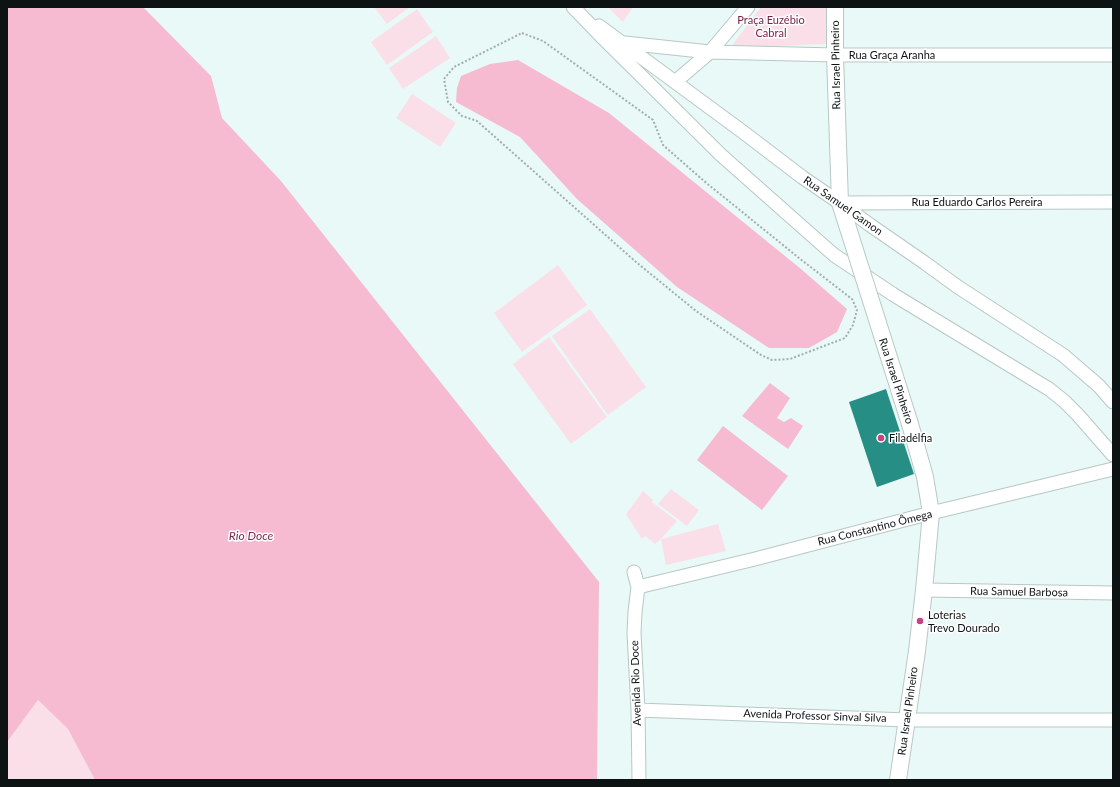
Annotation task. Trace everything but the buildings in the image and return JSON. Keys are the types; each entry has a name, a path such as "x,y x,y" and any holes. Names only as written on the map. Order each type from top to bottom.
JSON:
{"main road":[{"name":"Rua Israel Pinheiro","path":"835,7 840,203 910,424 925,477 931,513 917,651 898,780"}],"street":[{"name":"Rua Samuel Gamon","path":"574,7 802,177 958,287 1062,355 1099,386 1113,402"},
{"path":"574,7 602,37 721,155 834,255 894,295 1049,389 1078,415 1113,455"},
{"path":"675,82 710,52 748,7"},
{"name":"Rua Graça Aranha","path":"624,43 710,52 1113,55"},
{"name":"Rua Eduardo Carlos Pereira","path":"840,203 1113,202"},
{"name":"Rua Constantino Ômega","path":"638,587 1113,469"},
{"path":"634,572 638,587"},
{"name":"Avenida Rio Doce","path":"638,587 634,633 638,710 639,780"},
{"name":"Rua Samuel Barbosa","path":"924,590 1113,593"},
{"name":"Avenida Professor Sinval Silva","path":"638,710 907,720 1113,720"}],"path":[{"path":"522,33 543,41 653,120 663,145 704,181 852,299 857,310 854,324 845,338 790,359 772,360 761,355 696,311 636,262 478,121 462,116 448,102 444,79 454,67 522,33"}],"green space":[{"path":"374,7 410,7 387,24"},
{"path":"608,7 633,7 623,22"},
{"name":"Praça Euzébio Cabral","path":"761,7 826,7 826,44 730,48"},
{"path":"417,9 433,32 387,65 371,42"},
{"path":"436,36 450,58 403,89 389,68"},
{"path":"412,94 456,123 440,147 396,118"},
{"path":"558,265 587,305 522,352 494,313"},
{"path":"590,309 646,387 608,415 552,336"},
{"path":"549,337 607,417 571,444 513,364"},
{"path":"671,489 699,510 687,526 658,504"},
{"path":"643,491 653,500 652,502 677,521 655,544 645,536 642,539 626,514"},
{"path":"718,524 726,551 666,565 661,539"},
{"path":"38,700 68,729 95,780 7,780 7,742"}],"water":[{"name":"Rio Doce","path":"7,7 143,7 211,76 222,118 281,181 599,582 597,780 95,780 68,729 38,700 7,742"},
{"path":"518,60 609,113 801,269 847,309 837,332 809,348 769,348 677,287 577,199 520,137 456,102 457,88 461,76 490,64"},
{"path":"770,383 790,398 777,418 784,422 791,418 803,426 788,449 742,416"},
{"path":"723,426 788,476 762,510 697,460"}],"place":[{"name":"Filadélfia","path":"881,438"},
{"name":"Loterias Trevo Dourado","path":"920,621"}]}
